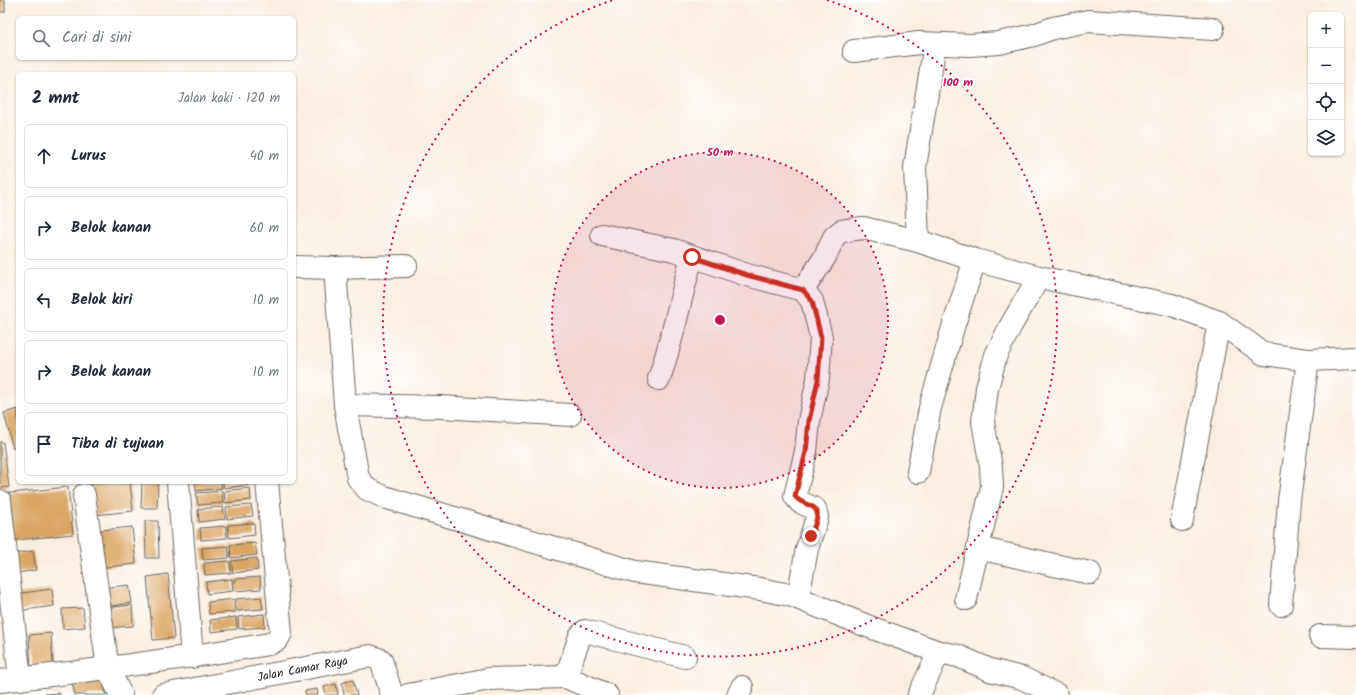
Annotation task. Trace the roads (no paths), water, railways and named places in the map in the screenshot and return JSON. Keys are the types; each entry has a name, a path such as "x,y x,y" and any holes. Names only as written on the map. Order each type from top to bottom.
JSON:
{"street":[{"path":"854,51 919,43 970,45 999,43 1034,35 1053,28 1088,21 1213,29"},
{"path":"918,241 916,168 935,44"},
{"path":"803,290 824,257 834,237 841,232 863,228 918,241 975,260 1039,277 1172,305 1219,322 1264,354 1308,360 1356,358"},
{"path":"602,235 674,250 747,275 803,290 812,301 821,337 818,380 809,421 806,452 795,496 800,502 815,508 818,515 807,549 798,597"},
{"path":"659,379 673,336 683,288 692,257"},
{"path":"918,472 930,408 954,324 975,260"},
{"path":"296,266 335,268 406,266"},
{"path":"335,268 345,405 358,478 367,489 378,494 635,572 760,589 798,597 867,626 939,652 958,656 990,670 1022,678 1057,695"},
{"path":"966,599 992,487 991,467 983,422 987,388 996,355 1010,327 1039,277"},
{"path":"1182,520 1219,322"},
{"path":"1281,604 1289,501 1308,360"},
{"path":"345,405 441,407 570,414"},
{"path":"178,484 192,657"},
{"path":"0,501 10,680 108,669 192,657 269,644 277,640 281,633 267,484"},
{"path":"84,495 108,669 121,695"},
{"path":"978,548 1090,572"},
{"path":"566,677 575,649 585,630 685,657"},
{"path":"1320,636 1356,637"},
{"path":"919,695 939,652"},
{"name":"Jalan Camar Raya","path":"163,695 370,656 382,660 392,695"},
{"path":"408,695 489,679 566,677 607,695"}]}
